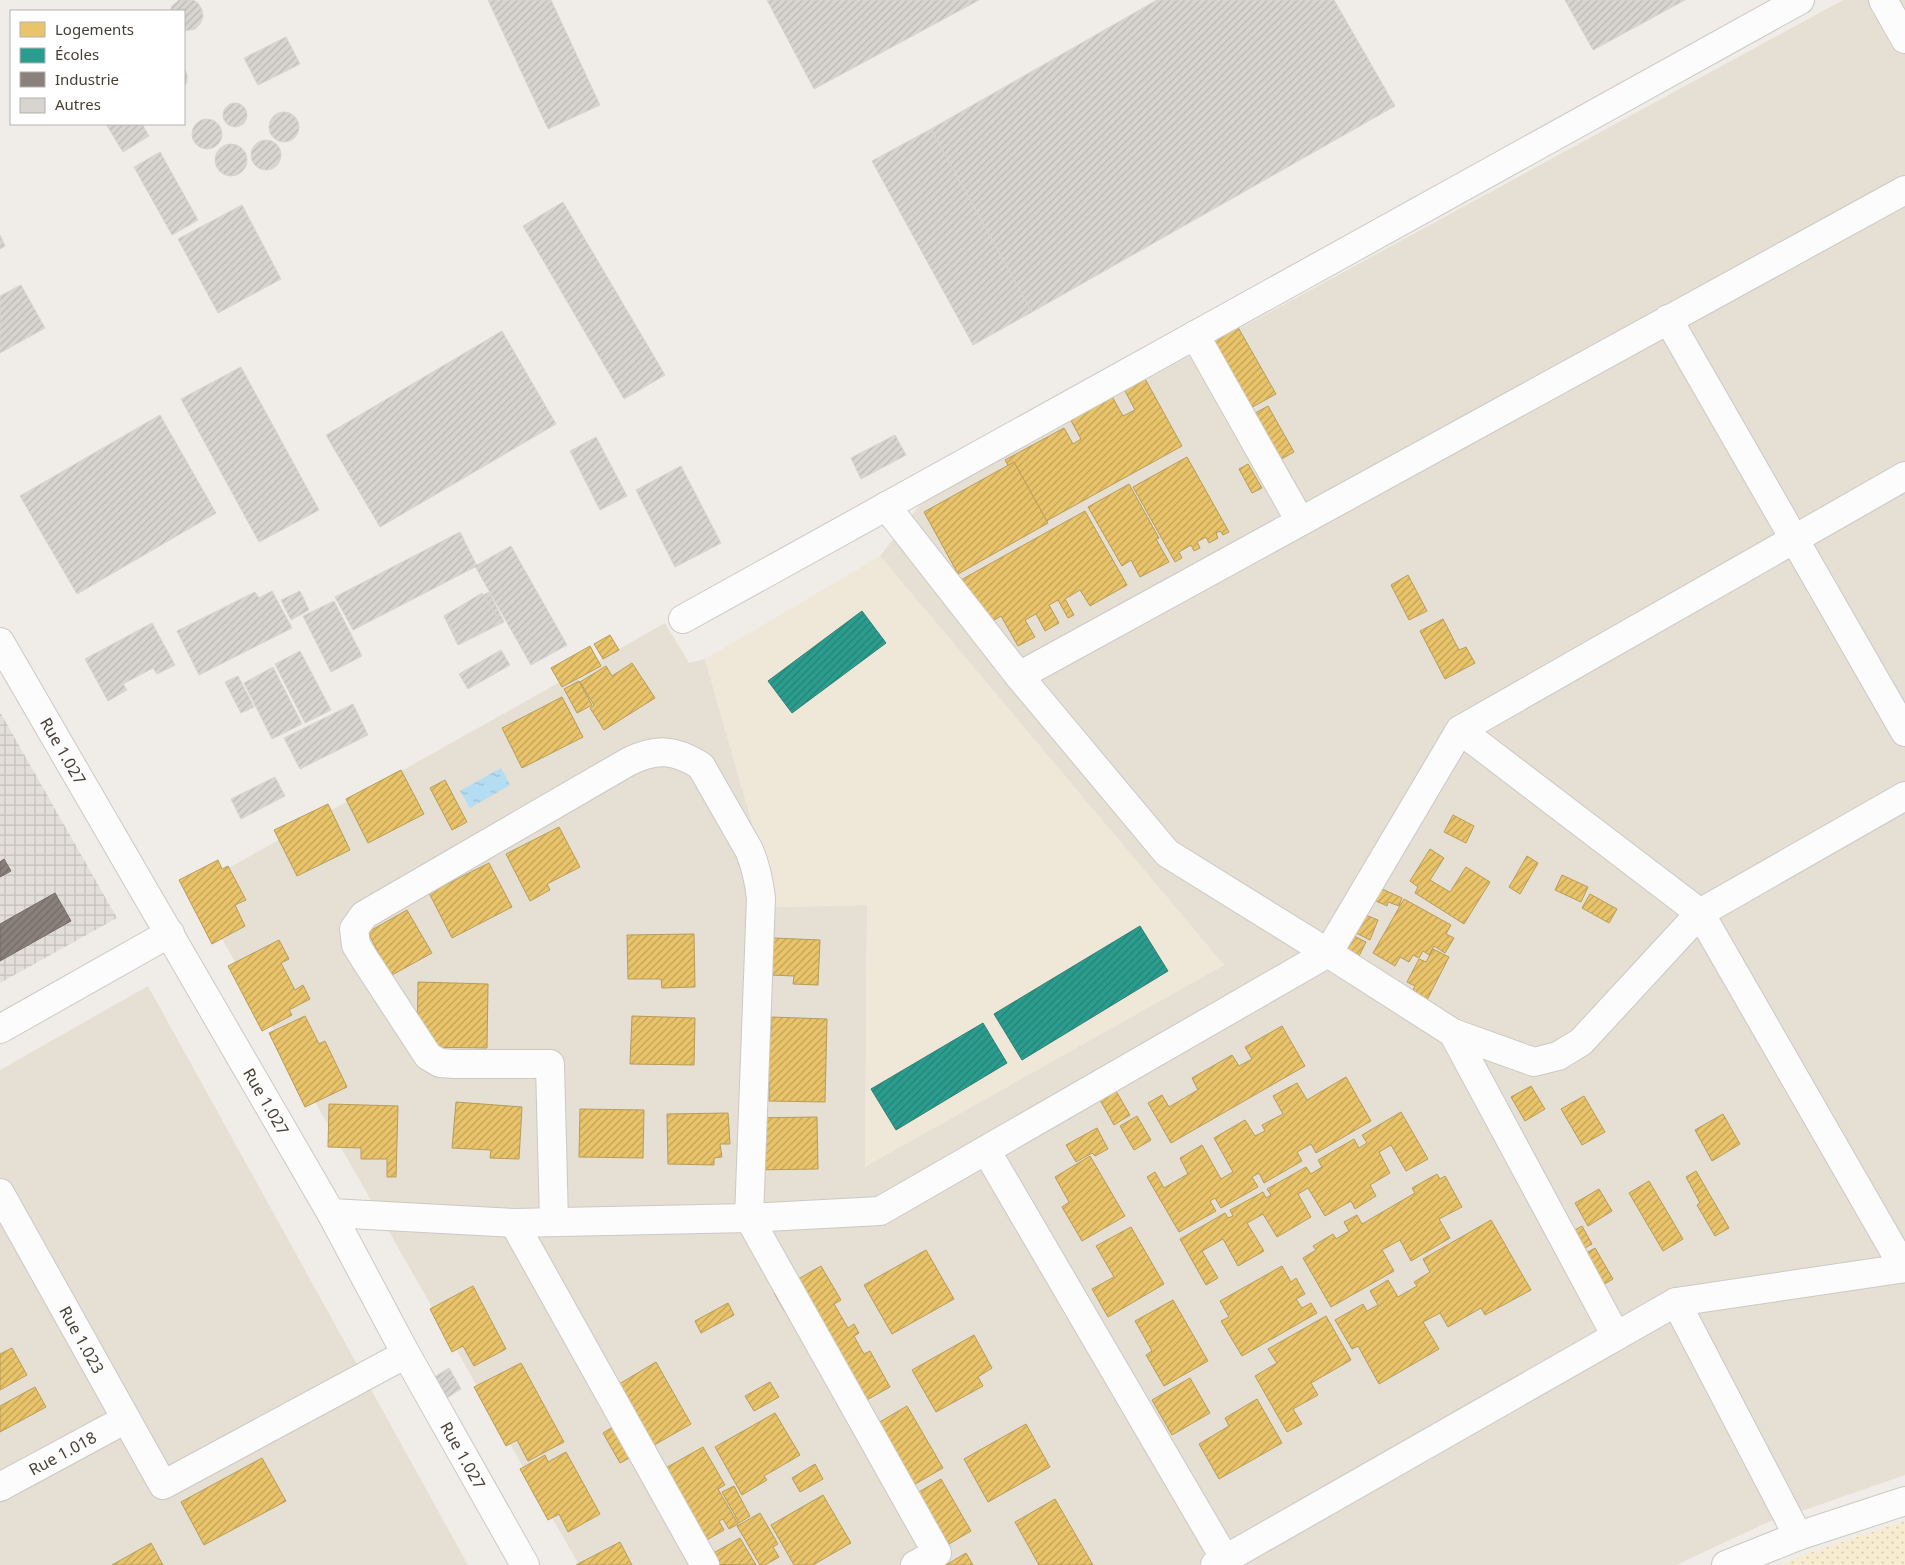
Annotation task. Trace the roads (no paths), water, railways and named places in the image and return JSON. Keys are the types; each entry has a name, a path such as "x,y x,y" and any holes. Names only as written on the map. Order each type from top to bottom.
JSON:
{"street":[{"path":"683,618 1800,0"},
{"path":"1883,0 1905,39"},
{"path":"1018,676 1905,190"},
{"path":"1668,319 1905,732"},
{"path":"1195,335 1300,521"},
{"path":"331,1213 514,1223 749,1218 880,1211 1328,953 1460,730 1905,476"},
{"path":"886,506 1018,676 1167,853 1453,1033 1534,1062 1558,1056 1581,1042 1700,913 1905,796"},
{"name":"Rue 1.027","path":"0,642 331,1213 406,1354 525,1565"},
{"path":"986,1150 1220,1562 1676,1302 1905,1268 1700,913 1460,730"},
{"path":"554,1222 550,1064 455,1064 440,1062 428,1056 356,945 354,929 364,915 628,762 642,755 657,752 688,757 701,766 749,850 756,865 760,882 762,898 749,1218 936,1553 916,1565"},
{"path":"0,1029 170,933"},
{"path":"1453,1033 1616,1336"},
{"name":"Rue 1.023","path":"0,1193 163,1485 406,1354"},
{"path":"514,1223 705,1565"},
{"path":"1676,1302 1798,1536"},
{"name":"Rue 1.018","path":"0,1487 126,1419"},
{"path":"1726,1565 1798,1536 1905,1501"}],"water":[{"path":"501,768 510,785 470,808 460,791"}]}
